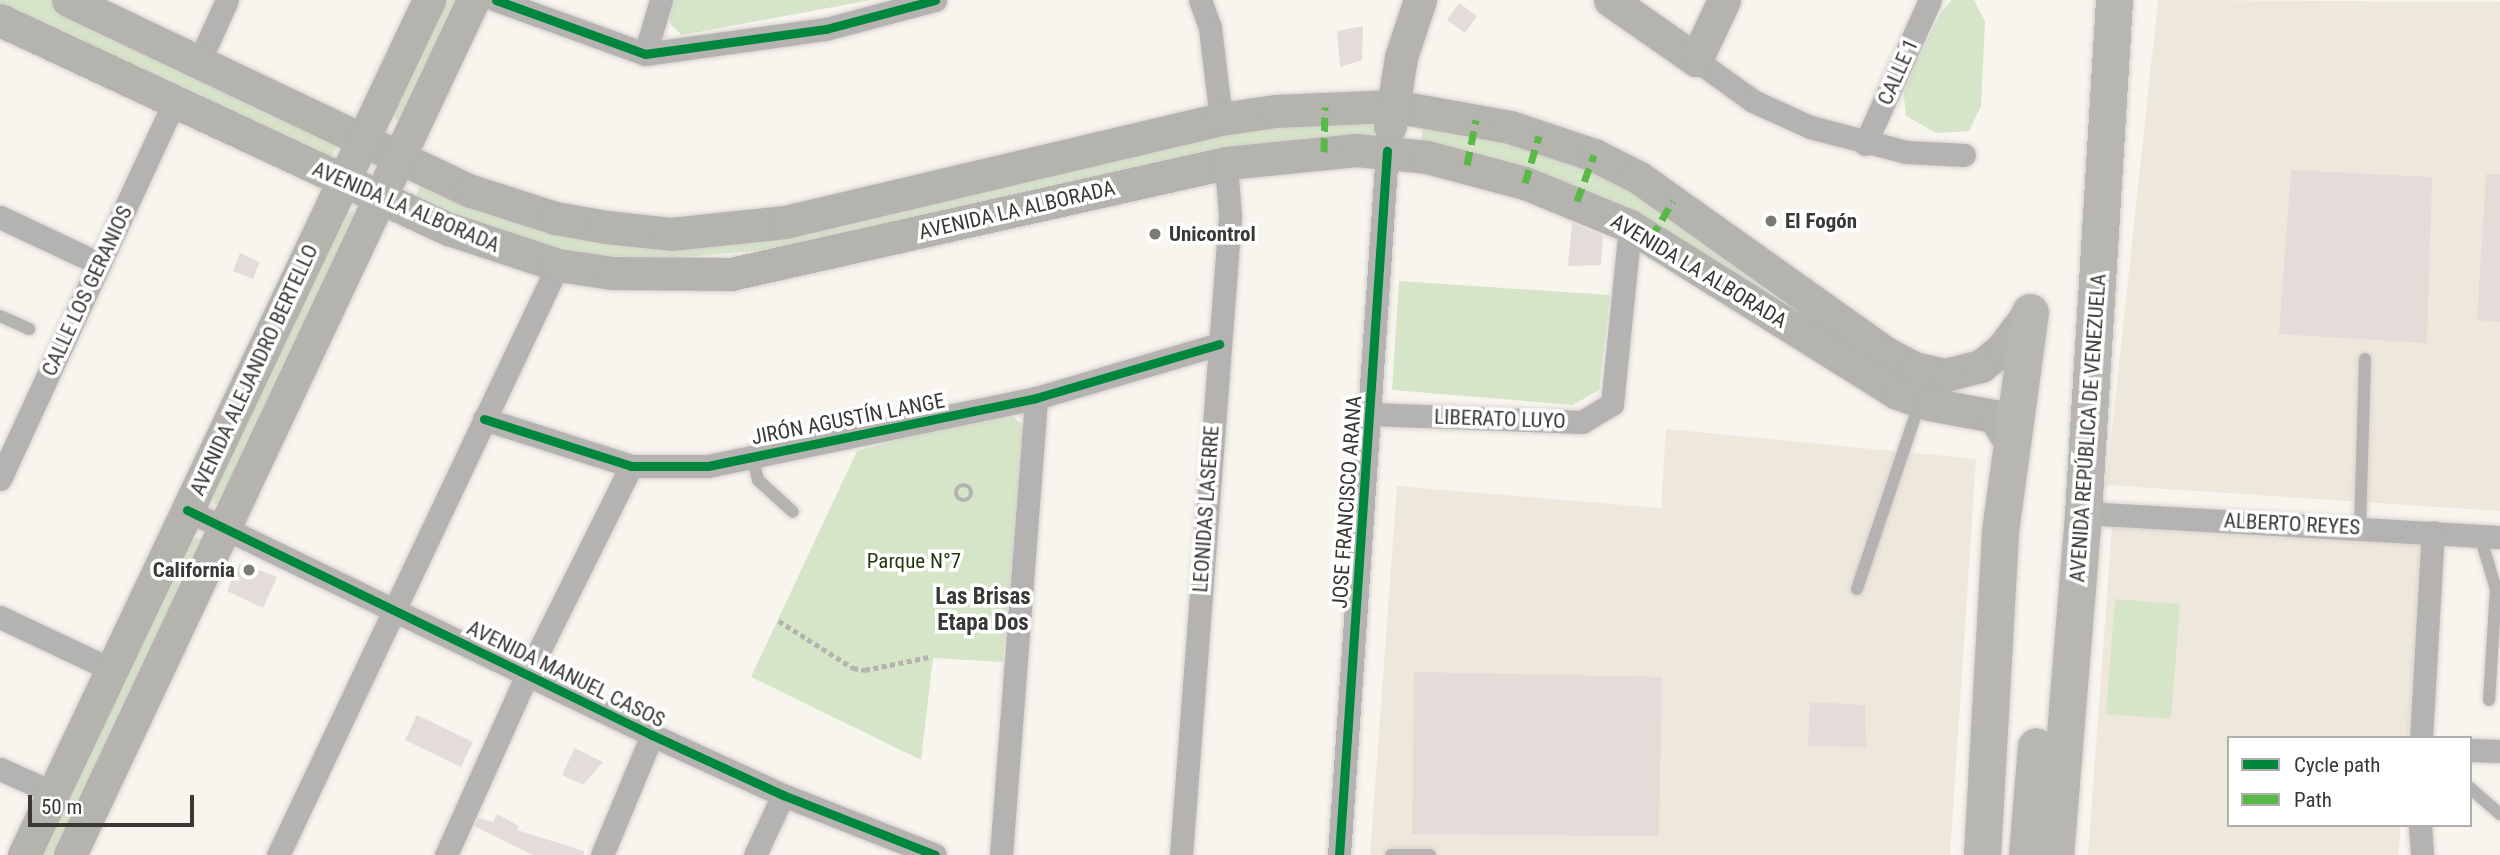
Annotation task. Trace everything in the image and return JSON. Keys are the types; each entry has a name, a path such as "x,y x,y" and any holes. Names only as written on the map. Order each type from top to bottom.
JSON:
{"main road":[{"name":"AVENIDA LA ALBORADA","path":"68,0 401,158 524,209 606,227 671,234 785,222 1221,120 1300,109 1393,106 1510,127 1594,155 1638,177 1884,352 1914,368 1952,374 1981,366 2001,350 2030,312"},
{"name":"AVENIDA ALEJANDRO BERTELLO","path":"24,855 429,0"},
{"name":"AVENIDA ALEJANDRO BERTELLO","path":"70,855 401,158 473,0"},
{"name":"JOSE FRANCISCO ARANA","path":"1387,151 1401,57 1420,0"},
{"path":"1610,0 1696,60 1724,0"},
{"name":"AVENIDA REPÚBLICA DE VENEZUELA","path":"2029,838 2051,738 2083,513 2114,0"},
{"name":"AVENIDA LA ALBORADA","path":"0,20 449,229 558,265 627,274 731,274 1226,163 1324,152 1387,151 1467,165 1525,183 1630,226 1880,383 1921,402 1990,414 2002,424 2010,442"},
{"path":"1982,855 2010,442 2030,312"},
{"path":"1991,695 2017,738 2051,738"},
{"name":"AVENIDA REPÚBLICA DE VENEZUELA","path":"2051,738 2055,855"},
{"path":"1984,818 1990,808 2009,801 2019,804 2029,838"}],"street":[{"path":"199,62 228,0"},
{"path":"496,0 645,54 826,29 935,0"},
{"path":"645,54 661,0"},
{"path":"1200,0 1210,28 1221,120"},
{"name":"CALLE 1","path":"1865,144 1930,0"},
{"path":"1696,60 1753,101 1865,144 1907,152 1964,155"},
{"name":"CALLE LOS GERANIOS","path":"0,479 174,102"},
{"name":"JOSE FRANCISCO ARANA","path":"1339,855 1387,151"},
{"name":"LEONIDAS LASERRE","path":"1181,855 1230,217 1226,163"},
{"path":"0,217 100,264"},
{"name":"LIBERATO LUYO","path":"1371,414 1582,422 1612,404 1630,226"},
{"path":"278,855 391,608 558,265"},
{"name":"JIRÓN AGUSTÍN LANGE","path":"484,419 631,466 708,466 1036,398 1219,344"},
{"path":"1001,855 1036,398"},
{"path":"446,855 527,675 631,466"},
{"name":"AVENIDA MANUEL CASOS","path":"187,510 782,795 935,855"},
{"name":"ALBERTO REYES","path":"2083,513 2490,536"},
{"path":"2421,736 2433,532"},
{"path":"0,617 112,670"},
{"path":"602,855 652,735"},
{"path":"2472,750 2500,751"},
{"path":"0,769 54,793"},
{"path":"755,855 782,795"},
{"path":"2420,827 2423,855"}],"lane":[{"path":"0,316 29,329"},
{"path":"2360,528 2365,359"},
{"path":"1857,589 1921,402"},
{"path":"752,457 758,480 793,512"},
{"path":"2489,700 2496,589 2490,536"},
{"path":"2472,790 2500,814"},
{"path":"1391,855 1430,855"}],"path":[{"path":"779,621 853,668 865,670 929,657"}],"shaded area":[{"path":"2158,0 2500,2 2500,511 2106,485"},
{"path":"1666,429 1976,459 1950,855 1370,855 1397,486 1661,508"},
{"path":"2112,527 2423,544 2408,736 2227,736 2227,827 2401,827 2398,855 2088,855"}],"green space":[{"path":"0,0 52,0 341,135 330,161 0,6"},
{"path":"438,0 462,0 407,125 386,114"},
{"path":"672,0 871,0 682,35 671,25 668,12"},
{"path":"1952,0 1974,0 1985,21 1981,106 1969,131 1936,133 1906,116 1903,87 1942,11"},
{"path":"1377,121 1371,153 819,245 619,263 465,225 416,198 420,185 649,244 1209,132"},
{"path":"1423,126 1507,138 1639,189 1860,349 1421,142"},
{"path":"353,211 361,216 223,507 214,503 212,491 340,216"},
{"path":"1399,281 1610,295 1599,390 1573,405 1392,390"},
{"name":"Parque N°7","path":"1004,411 1024,425 1003,662 933,658 921,760 751,677 857,451"},
{"path":"197,538 208,541 64,855 33,855 187,540"},
{"path":"2115,599 2180,604 2171,719 2106,714"}],"building":[{"path":"1459,3 1477,16 1465,33 1447,20"},
{"path":"1363,26 1362,60 1340,67 1337,31"},
{"path":"2291,170 2432,177 2427,343 2279,334"},
{"path":"2486,174 2500,174 2500,322 2477,320"},
{"path":"1572,223 1603,236 1601,265 1568,266"},
{"path":"240,253 260,262 253,279 233,271"},
{"path":"240,563 277,577 263,608 227,591"},
{"path":"1414,672 1662,677 1659,836 1412,834"},
{"path":"1810,702 1865,705 1866,747 1808,746"},
{"path":"417,715 473,742 461,767 405,740"},
{"path":"575,748 603,762 583,785 562,775"},
{"path":"497,814 519,826 517,830 584,851 584,855 533,855 474,826 478,818 493,822"}],"marked path":[{"path":"1324,152 1325,107"},
{"path":"1467,165 1476,120"},
{"path":"1525,183 1539,136"},
{"path":"1577,201 1594,155"},
{"path":"1651,238 1673,201"}],"cycle path":[{"path":"496,0 645,54 826,29 935,0"},
{"path":"1339,855 1387,151"},
{"path":"484,419 631,466 708,466 1036,398 1219,344"},
{"path":"187,510 652,735 783,795 935,855"}],"place":[{"name":"El Fogón","path":"1771,221"},
{"name":"Unicontrol","path":"1155,234"},
{"name":"California","path":"249,570"}],"district":[{"name":"Las Brisas Etapa Dos","path":"983,610"}]}
